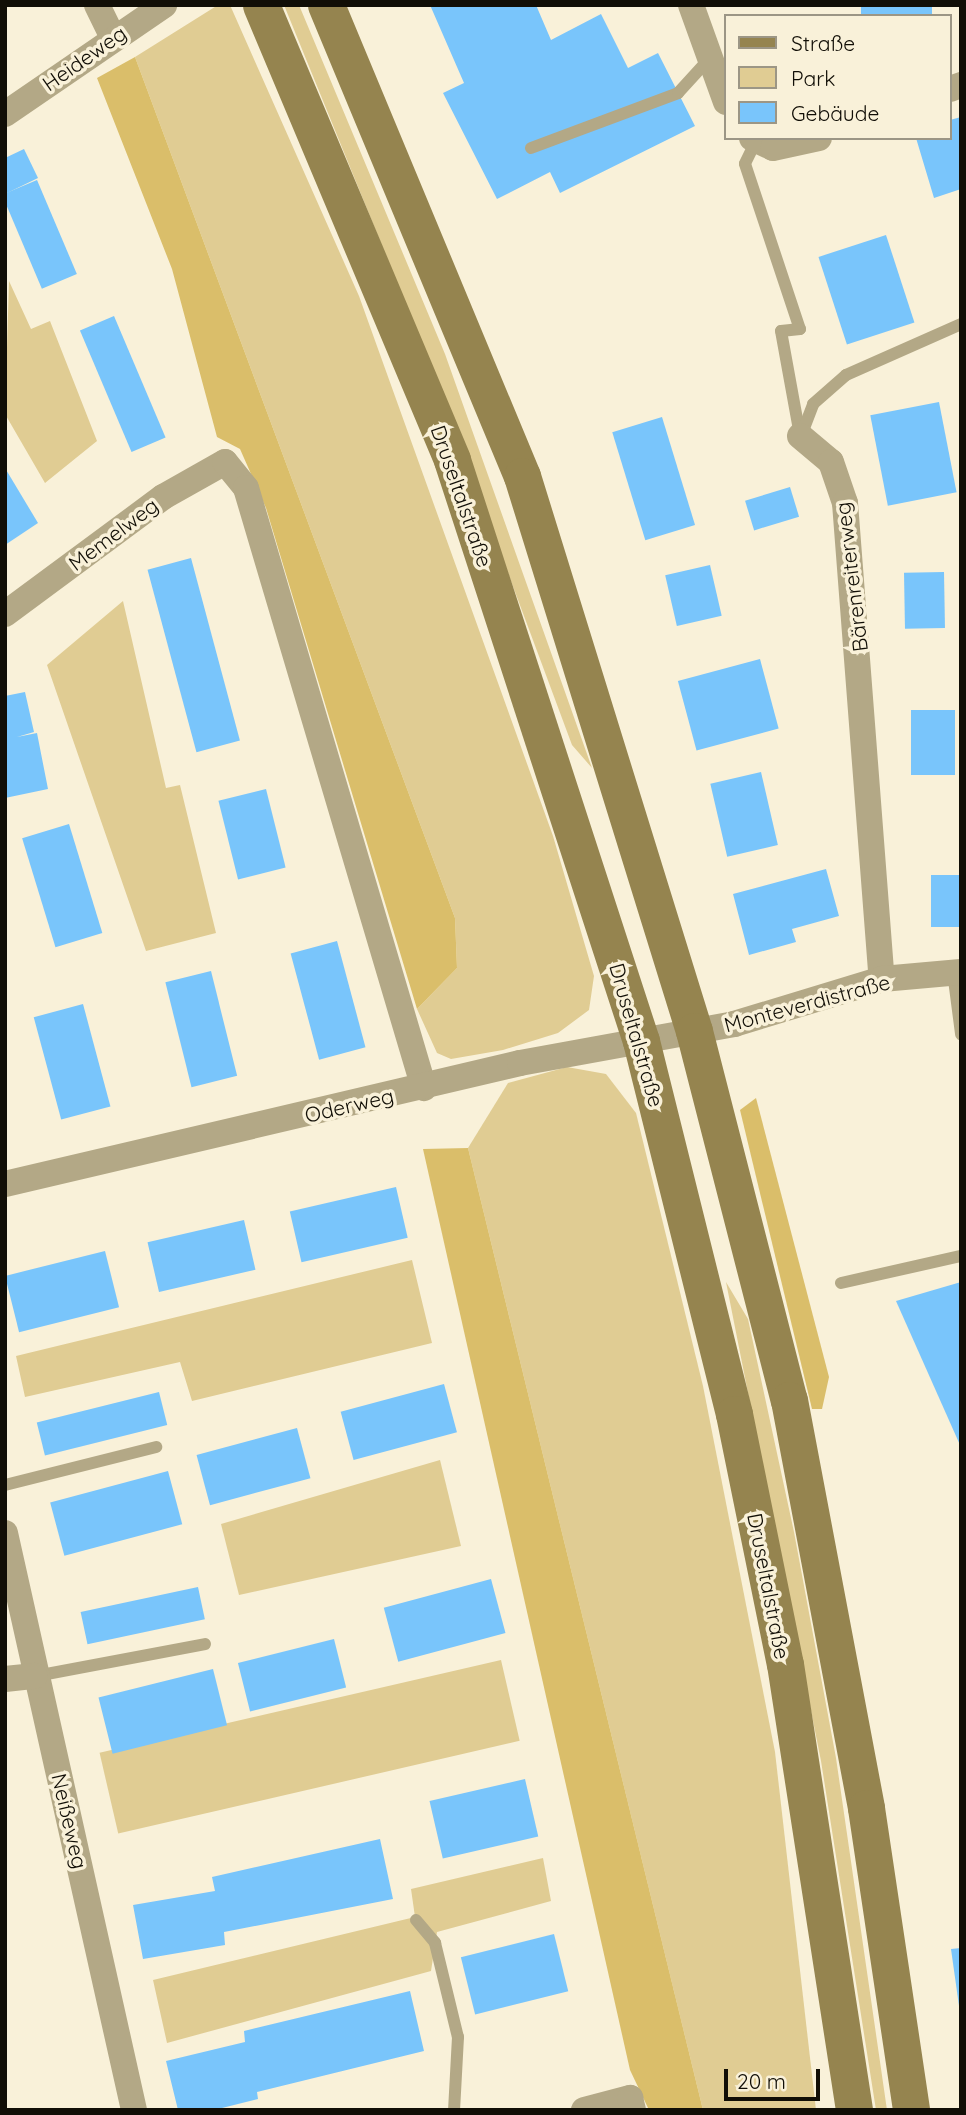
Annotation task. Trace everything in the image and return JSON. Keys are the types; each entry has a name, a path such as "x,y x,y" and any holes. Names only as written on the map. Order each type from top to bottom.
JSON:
{"main road":[{"name":"Druseltalstraße","path":"261,5 452,460 641,1041 734,1414 774,1612 854,2110"},
{"path":"326,5 523,476 694,1031 789,1400 866,1808 911,2110"}],"street":[{"path":"97,5 112,36"},
{"name":"Heideweg","path":"5,114 112,36 164,5"},
{"path":"691,5 724,96"},
{"path":"754,140 773,148 811,140"},
{"name":"Bärenreiterweg","path":"800,436 831,462 845,503 882,979"},
{"name":"Memelweg","path":"5,614 163,497 225,462 246,488 424,1088"},
{"name":"Monteverdistraße","path":"694,1031 882,979 957,972"},
{"name":"Oderweg","path":"5,1184 424,1088 694,1031"},
{"name":"Neißeweg","path":"5,1533 134,2110"},
{"path":"5,1679 36,1676"},
{"path":"584,2110 630,2098 633,2110"}],"lane":[{"path":"531,148 678,93 710,58"},
{"path":"754,140 745,164 800,329 781,331 800,436"},
{"path":"800,436 813,404 846,375 961,324"},
{"path":"957,972 961,1034"},
{"path":"841,1283 961,1256"},
{"path":"5,1485 156,1447"},
{"path":"36,1676 205,1644"},
{"path":"416,1920 435,1943 458,2037 454,2110"}],"green space":[{"path":"218,5 230,5 359,296 553,836 594,976 589,1010 558,1033 503,1050 451,1059 437,1053 417,1009 457,968 455,918 135,57"},
{"path":"284,5 299,5 445,354 592,768 572,745 431,366"},
{"path":"9,281 31,329 50,321 97,441 45,483 5,414"},
{"path":"123,601 166,788 180,785 216,933 146,951 47,665"},
{"path":"567,1067 606,1074 636,1113 703,1386 775,1752 816,2110 703,2110 468,1148 508,1083"},
{"path":"412,1260 432,1343 192,1401 180,1362 25,1397 16,1356"},
{"path":"726,1282 748,1319 794,1532 836,1758 887,2110 876,2110 821,1761"},
{"path":"440,1460 461,1546 239,1595 221,1524"},
{"path":"501,1660 520,1741 118,1834 100,1753"},
{"path":"543,1858 551,1901 437,1932 431,1971 167,2043 153,1980 415,1917 411,1889"}],"shaded area":[{"path":"135,57 455,918 457,968 417,1009 266,508 240,449 217,437 172,269 97,78"},
{"path":"756,1098 829,1377 822,1409 812,1409 740,1110"},
{"path":"468,1148 703,2110 649,2110 630,2070 423,1149"}],"building":[{"path":"430,5 536,5 551,40 601,14 628,68 658,53 695,126 560,193 550,172 497,199 443,93 464,83"},
{"path":"861,5 932,5 932,14 861,14"},
{"path":"961,117 961,189 934,198 917,140 952,140 952,119"},
{"path":"24,149 38,178 5,194 5,158"},
{"path":"37,180 77,274 42,289 5,202 5,194"},
{"path":"886,235 914,322 847,344 818,257"},
{"path":"114,316 166,438 132,452 80,330"},
{"path":"939,402 957,492 888,506 870,415"},
{"path":"662,417 695,525 645,540 612,432"},
{"path":"5,468 38,523 5,545"},
{"path":"790,487 799,517 754,530 745,501"},
{"path":"191,558 240,741 196,752 148,570"},
{"path":"710,565 722,616 677,626 665,575"},
{"path":"944,572 945,628 905,629 904,573"},
{"path":"760,659 779,729 697,751 678,681"},
{"path":"25,692 34,732 17,737 37,733 48,789 5,798 5,696"},
{"path":"911,710 955,710 955,775 911,775"},
{"path":"761,772 778,845 727,857 710,784"},
{"path":"266,789 286,868 238,879 218,801"},
{"path":"69,824 102,933 55,947 22,838"},
{"path":"826,869 839,916 792,929 796,942 749,955 733,894"},
{"path":"931,875 961,875 961,927 931,927"},
{"path":"337,941 365,1047 319,1060 291,953"},
{"path":"211,971 237,1076 192,1087 165,982"},
{"path":"83,1004 110,1106 61,1120 34,1017"},
{"path":"396,1187 408,1238 301,1262 290,1212"},
{"path":"244,1220 255,1270 159,1292 148,1242"},
{"path":"105,1251 119,1307 19,1332 5,1276"},
{"path":"961,1282 961,1445 960,1445 896,1301"},
{"path":"444,1384 457,1432 354,1460 341,1412"},
{"path":"159,1392 167,1425 45,1455 37,1422"},
{"path":"297,1428 310,1478 210,1505 197,1455"},
{"path":"168,1471 182,1524 64,1556 50,1503"},
{"path":"491,1579 505,1633 398,1662 384,1608"},
{"path":"198,1587 205,1619 87,1644 81,1612"},
{"path":"334,1639 346,1688 250,1711 238,1663"},
{"path":"213,1669 227,1725 113,1754 99,1698"},
{"path":"525,1779 538,1836 443,1859 430,1801"},
{"path":"380,1839 393,1899 224,1932 225,1945 143,1959 133,1905 215,1891 212,1877"},
{"path":"554,1934 568,1991 475,2014 461,1957"},
{"path":"961,1948 961,2006 959,2006 951,1949"},
{"path":"410,1991 424,2051 257,2092 258,2099 214,2110 178,2110 166,2061 245,2042 244,2031"}]}
